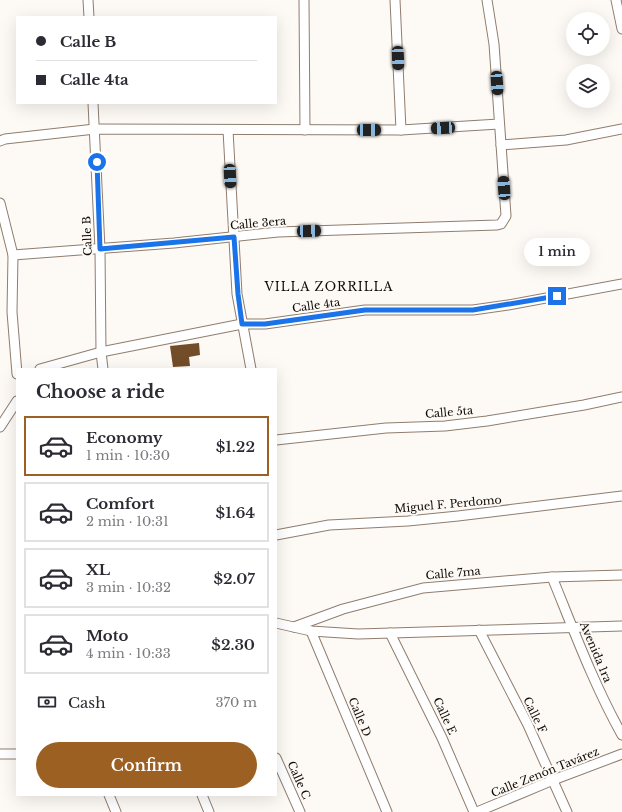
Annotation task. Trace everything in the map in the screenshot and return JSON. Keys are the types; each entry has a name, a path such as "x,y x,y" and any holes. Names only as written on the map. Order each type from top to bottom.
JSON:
{"street":[{"path":"88,0 89,16"},
{"path":"304,0 305,130"},
{"path":"395,0 401,130"},
{"path":"486,0 494,44 501,145 566,140 622,129"},
{"path":"616,0 622,29"},
{"name":"Calle B","path":"93,104 100,249 101,352 103,368"},
{"path":"2,140 95,129 401,130 499,124"},
{"path":"228,130 238,294 251,368"},
{"name":"Calle 3era","path":"13,255 100,249 278,232 497,225 501,224 505,220 506,216 501,145"},
{"path":"0,203 13,255 12,312 17,368"},
{"name":"Calle 4ta","path":"44,368 101,352 242,324 265,324 365,310 473,310 622,284"},
{"name":"Calle 5ta","path":"277,440 386,428 445,426 487,421 584,405 622,397"},
{"path":"0,427 16,403"},
{"name":"Miguel F. Perdomo","path":"277,535 329,525 408,521 622,496"},
{"name":"Calle 7ma","path":"293,627 343,609 423,588 552,578 622,575"},
{"name":"Avenida 1ra","path":"552,578 610,713 622,736"},
{"path":"277,623 311,631 358,634 572,626 622,626"},
{"name":"Calle F","path":"479,630 553,780 567,812"},
{"name":"Calle D","path":"311,631 387,812"},
{"name":"Calle E","path":"390,633 442,738 476,812"},
{"path":"0,754 16,754"},
{"name":"Calle Zenón Tavárez","path":"476,812 553,780 622,754"},
{"name":"Calle C","path":"277,760 300,812"},
{"path":"109,796 116,812"},
{"path":"202,796 209,812"}],"building":[{"path":"199,343 200,355 189,357 190,366 173,367 170,346"}],"district":[{"name":"VILLA ZORRILLA","path":"329,286"}],"route":[{"path":"97,162 100,249 234,237 238,294 242,324 265,324 365,310 473,310 557,296"}]}
